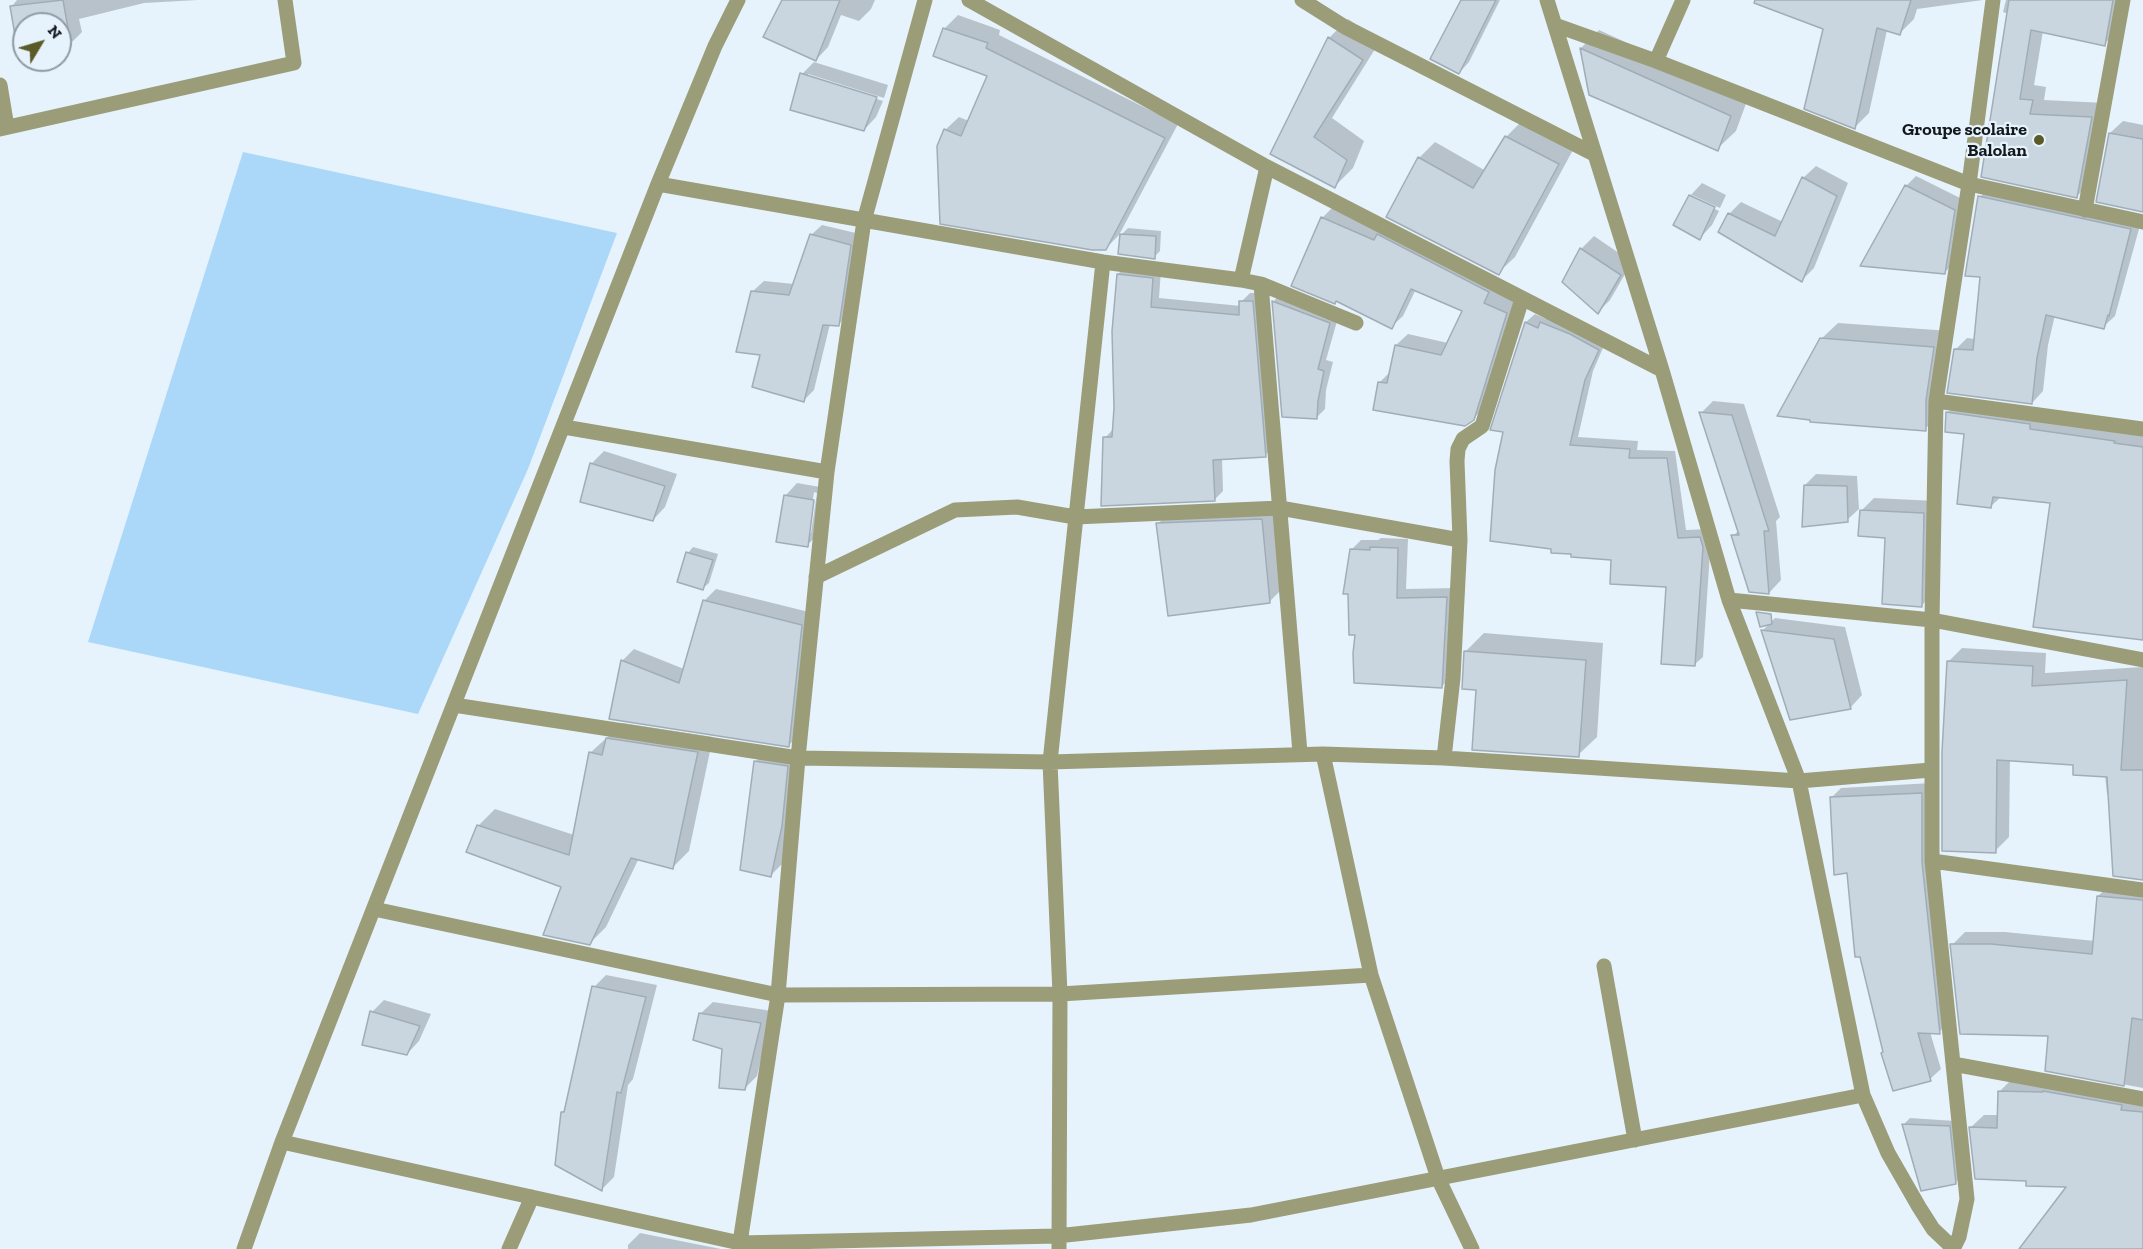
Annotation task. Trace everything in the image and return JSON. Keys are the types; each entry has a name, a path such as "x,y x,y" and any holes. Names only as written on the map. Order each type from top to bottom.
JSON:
{"street":[{"path":"0,85 3,128 294,63 285,0"},
{"path":"244,1249 282,1142 658,184 714,46 738,0"},
{"path":"740,1246 778,994 798,758 827,472 864,220 926,0"},
{"path":"969,0 1267,167 1662,370"},
{"path":"1302,0 1345,27 1594,154"},
{"path":"1547,0 1662,370 1729,600 1799,781 1863,1095 1888,1153 1918,1207 1933,1229 1953,1249 1959,1237 1968,1199 1932,861 1932,620 1936,401 1969,184 1993,0"},
{"path":"1656,61 1683,0"},
{"path":"2085,210 2123,0"},
{"path":"1555,25 1656,61 1969,184 2143,222"},
{"path":"1241,280 1267,167"},
{"path":"658,184 1103,262 1241,280 1261,284 1356,323"},
{"path":"1058,1242 1060,994 1050,762 1103,262"},
{"path":"1261,284 1300,753"},
{"path":"1444,758 1453,678 1460,540 1458,448 1462,439 1482,426 1522,299"},
{"path":"1936,401 2143,429"},
{"path":"564,427 827,472"},
{"path":"816,577 955,510 1017,507 1075,517 1280,508 1460,540"},
{"path":"1729,600 1932,620 2143,660"},
{"path":"454,705 798,758 1050,762 1323,753 1444,758 1799,781 1931,770"},
{"path":"1323,753 1371,975 1438,1178 1472,1249"},
{"path":"1932,861 2143,890"},
{"path":"374,909 778,994 1060,994 1371,975"},
{"path":"1604,966 1635,1140"},
{"path":"1953,1064 2143,1099"},
{"path":"282,1142 740,1246 1058,1242 1251,1215 1863,1095"},
{"path":"509,1249 532,1197"}],"shaded area":[{"path":"243,152 617,233 528,469 418,714 88,642"}],"building":[{"path":"63,0 65,12 12,12 12,18 10,6"},
{"path":"782,0 840,0 816,61 763,37"},
{"path":"1461,0 1496,0 1459,74 1430,59"},
{"path":"1755,0 1911,0 1900,35 1877,28 1855,129 1804,109 1823,29 1754,3"},
{"path":"2009,0 2113,0 2105,46 2031,30 2020,99 2033,100 2030,114 2092,117 2077,198 1981,177"},
{"path":"943,28 988,43 986,48 1165,138 1106,250 1092,250 940,224 937,146 944,129 961,136 987,76 933,56"},
{"path":"1328,37 1363,60 1314,137 1347,160 1335,188 1270,154"},
{"path":"1580,48 1731,116 1718,151 1589,95"},
{"path":"800,73 877,97 864,131 790,110"},
{"path":"2109,133 2143,139 2143,212 2096,202"},
{"path":"1505,136 1559,164 1499,275 1386,217 1418,157 1473,188"},
{"path":"1802,177 1837,196 1802,282 1718,232 1728,213 1775,236"},
{"path":"1905,185 1955,210 1945,274 1860,266"},
{"path":"1689,195 1715,207 1700,240 1673,225"},
{"path":"1978,196 2131,229 2104,329 2046,315 2037,358 2032,404 1947,393 1954,349 1973,350 1980,277 1965,276"},
{"path":"1321,217 1374,240 1377,234 1489,292 1484,303 1507,313 1474,420 1465,426 1373,410 1378,382 1387,383 1395,345 1441,355 1462,311 1411,289 1392,329 1336,301 1335,304 1291,286"},
{"path":"810,234 851,245 839,326 823,325 804,402 752,387 760,355 736,352 751,291 789,295"},
{"path":"1120,234 1156,236 1155,259 1118,254"},
{"path":"1580,248 1621,275 1598,314 1562,282"},
{"path":"1117,274 1153,278 1151,307 1239,315 1239,301 1253,301 1266,457 1213,460 1215,501 1101,506 1103,437 1112,437 1114,408 1112,331"},
{"path":"1272,301 1330,323 1318,369 1324,371 1317,419 1282,417"},
{"path":"1525,322 1538,328 1540,322 1570,334 1599,350 1585,380 1570,445 1630,449 1629,458 1667,458 1678,538 1700,537 1703,547 1695,666 1661,664 1666,587 1610,584 1611,560 1571,557 1571,554 1551,553 1551,549 1490,541 1495,470 1503,432 1490,430"},
{"path":"1820,338 1934,347 1926,400 1926,431 1810,422 1810,420 1777,416"},
{"path":"1699,412 1732,415 1769,531 1764,531 1769,594 1749,592 1731,535 1739,535"},
{"path":"1946,412 2030,424 2030,429 2143,447 2143,640 2033,627 2050,503 1993,497 1991,508 1957,504 1964,434 1945,432"},
{"path":"590,463 665,486 653,521 580,502"},
{"path":"1804,485 1847,486 1848,522 1802,527"},
{"path":"784,495 814,500 808,547 776,542"},
{"path":"1860,510 1924,513 1922,607 1882,604 1885,538 1858,536"},
{"path":"1262,519 1270,603 1168,616 1156,523"},
{"path":"1370,547 1398,548 1397,598 1447,597 1442,688 1354,683 1355,635 1349,635 1348,594 1343,594 1350,549 1370,550"},
{"path":"686,552 713,560 703,590 677,582"},
{"path":"703,600 802,625 789,747 609,719 621,660 679,683"},
{"path":"1756,612 1771,614 1772,624 1760,627"},
{"path":"1761,630 1834,639 1851,709 1790,720"},
{"path":"1464,651 1586,660 1579,757 1472,750 1476,690 1462,689"},
{"path":"1947,661 2033,666 2032,686 2127,680 2121,770 2143,770 2143,880 2113,876 2107,777 2073,775 2073,765 1997,760 1996,853 1942,851 1942,752"},
{"path":"606,738 698,752 673,869 631,858 590,945 543,935 561,887 466,852 477,825 569,855 589,752 602,755"},
{"path":"754,761 788,766 782,826 771,877 740,870"},
{"path":"1922,793 1922,862 1940,1034 1918,1033 1931,1081 1893,1091 1881,1053 1883,1052 1860,957 1855,957 1847,873 1834,875 1830,797"},
{"path":"2097,896 2143,900 2143,1020 2132,1018 2124,1086 2045,1071 2048,1036 1960,1034 1950,944 1991,944 2092,954"},
{"path":"592,986 646,997 621,1093 617,1092 602,1191 555,1165 561,1112 564,1112"},
{"path":"370,1011 420,1026 407,1055 362,1045"},
{"path":"699,1013 761,1023 745,1090 719,1088 722,1049 693,1040"},
{"path":"1998,1091 2043,1091 2122,1105 2121,1110 2143,1112 2143,1249 2019,1249 2066,1187 2026,1186 2026,1181 1975,1179 1969,1127 1997,1128"},
{"path":"1902,1124 1950,1126 1956,1184 1921,1191"}],"place":[{"name":"Groupe scolaire Balolan","path":"2039,140"}]}
